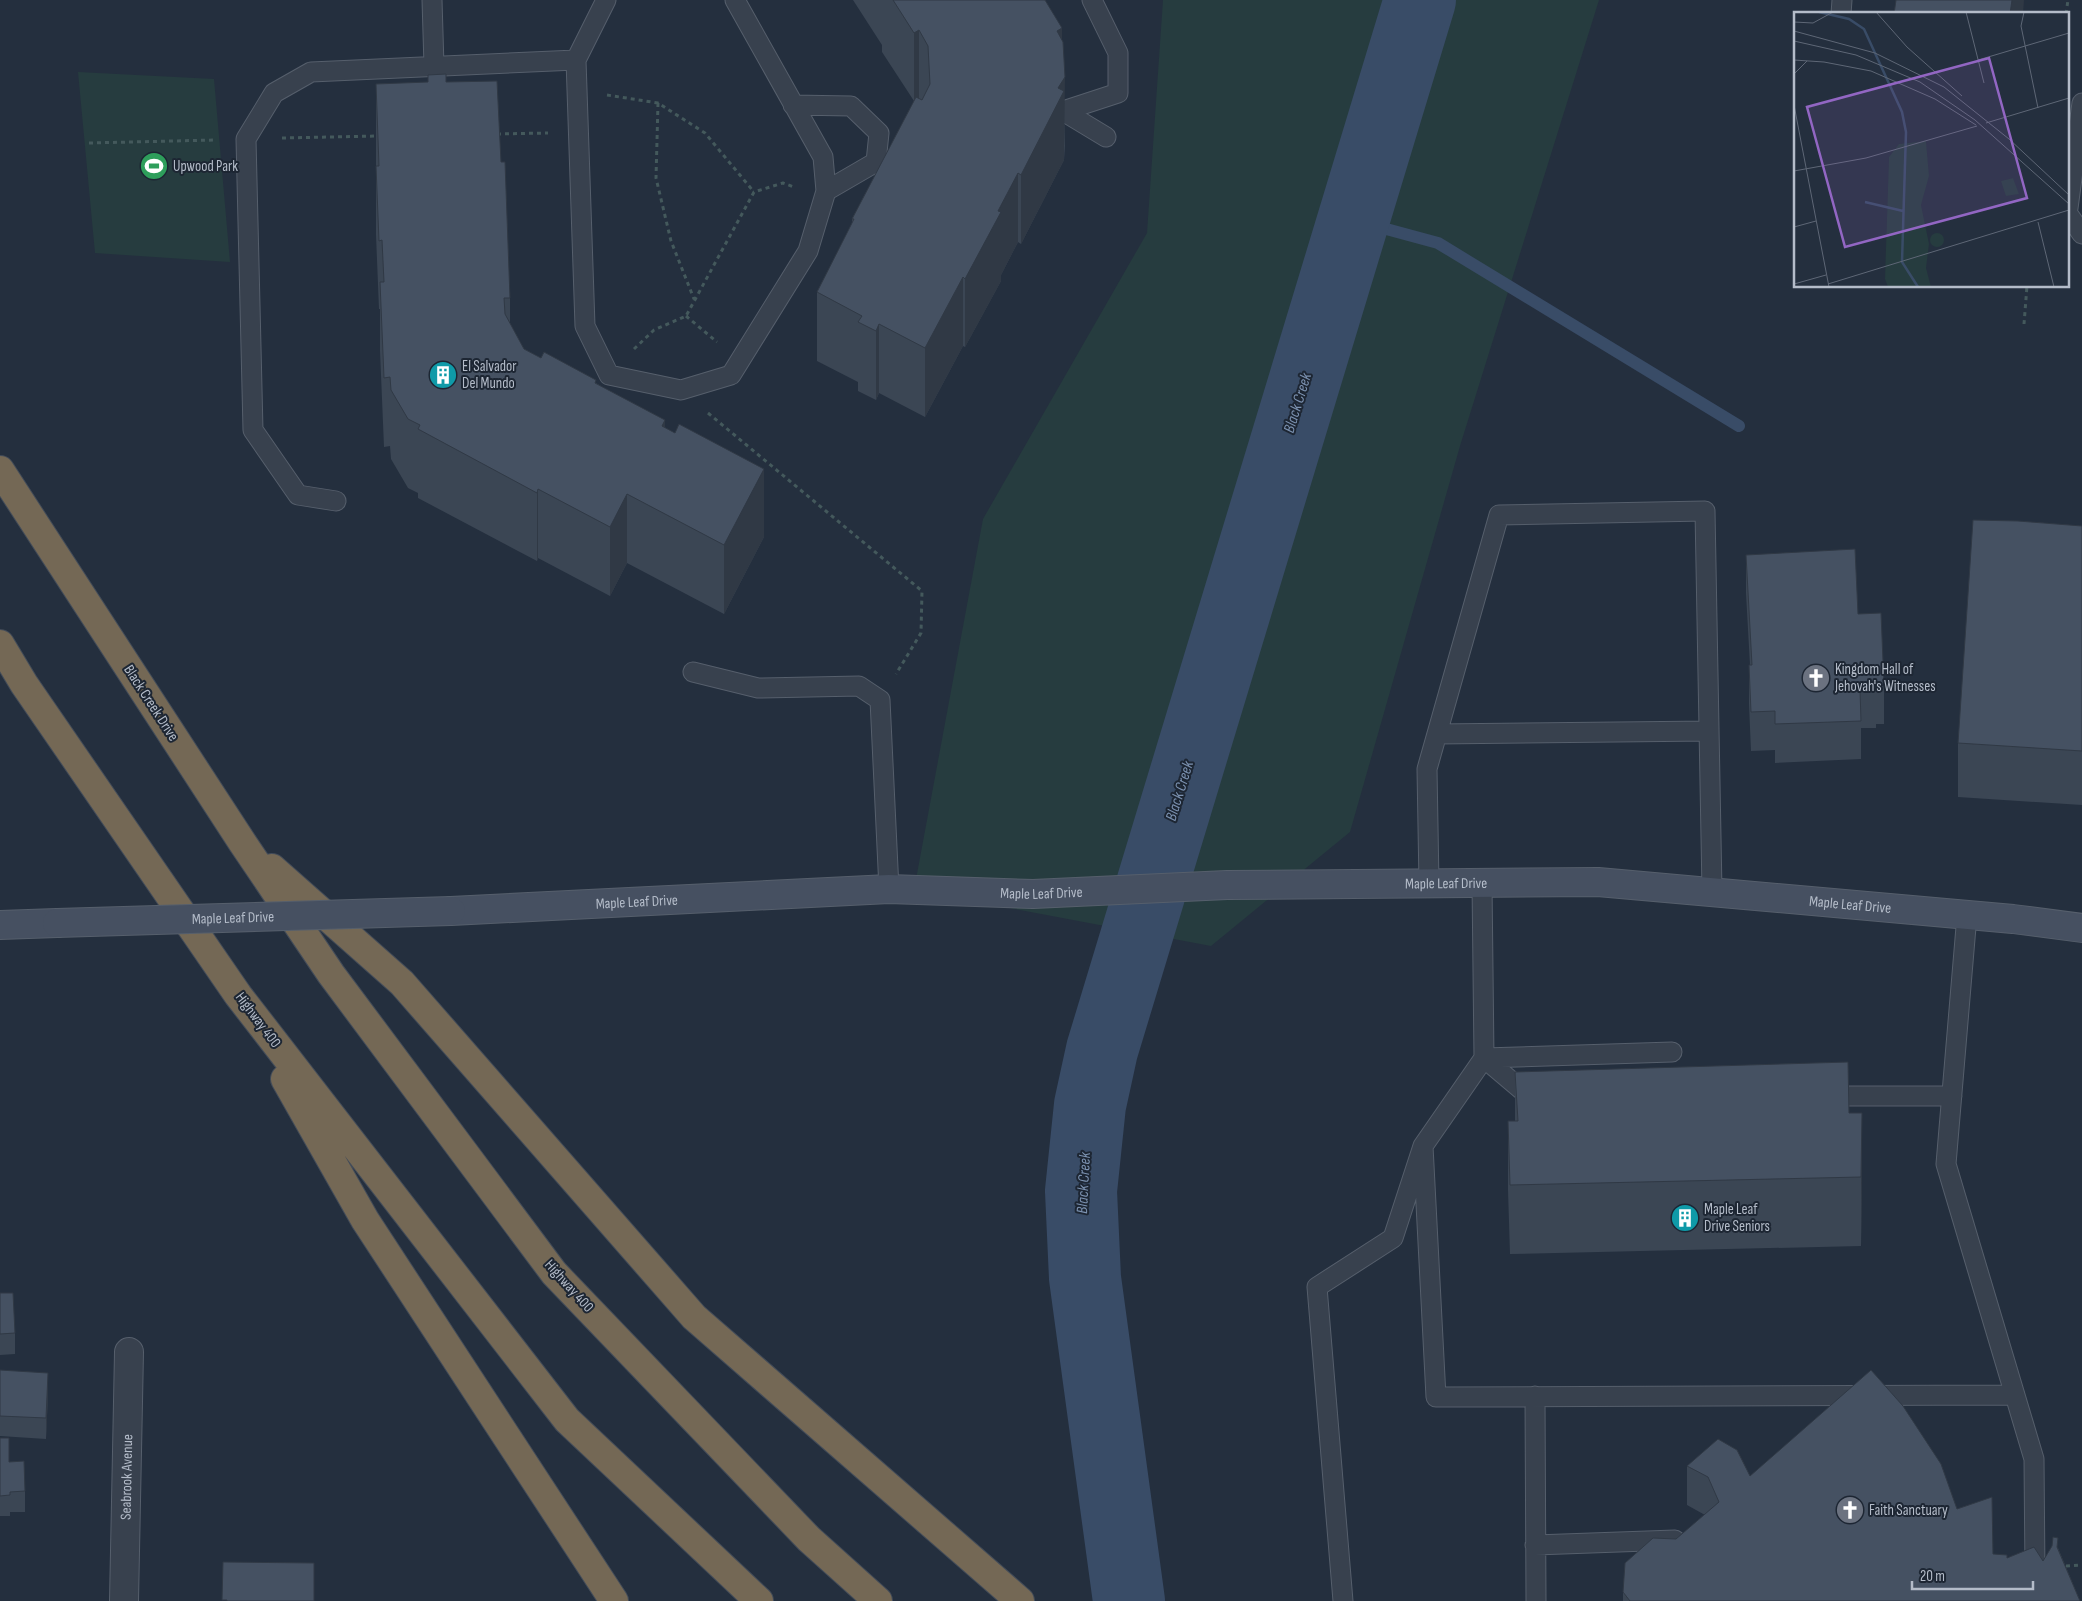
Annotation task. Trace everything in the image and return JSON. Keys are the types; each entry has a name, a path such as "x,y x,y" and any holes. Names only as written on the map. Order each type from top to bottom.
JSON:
{"highway":[{"name":"Black Creek Drive","path":"0,470 304,934"},
{"name":"Highway 400","path":"0,644 24,684 238,995 567,1420 758,1601"},
{"path":"242,842 402,983 694,1316 1020,1601"},
{"name":"Highway 400","path":"304,934 331,974 554,1273 808,1539 878,1601"},
{"path":"238,995 365,1220 614,1601"}],"street":[{"name":"Maple Leaf Drive","path":"0,925 451,911 889,889 1033,894 1227,885 1598,882 2012,918 2082,928"},
{"name":"Seabrook Avenue","path":"124,1601 128,1352"}],"lane":[{"path":"432,0 434,66"},
{"path":"606,0 576,60 585,326 609,375 680,390 731,375 808,251 825,195 823,157 735,0"},
{"path":"1092,0 1118,53 1118,93 1063,111 1106,137"},
{"path":"336,501 298,495 253,430 246,139 274,93 311,72 576,60"},
{"path":"2070,193 2082,103"},
{"path":"793,105 851,106 880,133 876,162 825,195"},
{"path":"2070,217 2082,234"},
{"path":"1430,884 1427,769 1499,515 1705,511 1712,891"},
{"path":"693,672 758,688 859,686 880,700 889,889"},
{"path":"1437,734 1709,731"},
{"path":"1343,1601 1317,1288 1393,1238 1423,1146 1484,1058 1482,883"},
{"path":"1967,915 1946,1164 2034,1459 2034,1586"},
{"path":"1484,1058 1672,1052"},
{"path":"1484,1058 1529,1096 1558,1096"},
{"path":"1802,1096 1952,1096"},
{"path":"1423,1146 1436,1397 2015,1395"},
{"path":"1535,1396 1536,1601"},
{"path":"1824,1414 1846,1396"},
{"path":"1535,1545 1679,1540 1693,1528"}],"path":[{"path":"577,90 658,103 705,133 754,192"},
{"path":"658,103 656,178 671,241 695,300"},
{"path":"490,134 578,132"},
{"path":"89,143 383,136"},
{"path":"609,375 654,330 686,316 754,192 783,183 825,195"},
{"path":"2024,324 2027,288"},
{"path":"686,316 740,362"},
{"path":"680,390 922,591 921,633 880,700"}],"green space":[{"path":"1163,0 1599,0 1460,446 1350,832 1211,946 914,890 983,519 1147,233"},
{"name":"Upwood Park","path":"78,72 214,79 230,262 95,253"}],"building":[{"path":"893,0 1045,0 1062,28 1057,31 1063,42 1065,77 1058,88 1064,91 1021,175 1018,173 998,211 1001,212 965,279 963,277 925,348 879,324 876,331 858,322 862,316 817,292 854,219 852,219 916,97 922,100 930,84 928,46 919,30 914,33"},
{"path":"1896,0 2012,0 2010,12 1894,12"},
{"name":"El Salvador Del Mundo","path":"446,74 446,82 497,81 501,162 505,162 510,298 504,298 505,314 524,349 541,358 544,352 596,380 595,383 665,420 662,426 675,433 679,424 764,469 724,545 627,494 610,527 538,489 537,493 418,429 420,425 408,419 391,390 390,377 384,378 380,282 384,282 382,240 379,241 376,166 379,166 376,84 428,82 428,75"},
{"path":"1973,520 2082,526 2082,751 1958,743"},
{"name":"Kingdom Hall of Jehovah's Witnesses","path":"1855,549 1858,614 1881,613 1884,685 1876,685 1876,689 1860,690 1861,721 1775,724 1775,711 1751,712 1749,665 1752,665 1746,555"},
{"path":"1848,1062 1849,1113 1862,1113 1861,1177 1510,1185 1508,1121 1518,1121 1515,1072"},
{"path":"0,1293 13,1293 15,1333 0,1334"},
{"path":"0,1370 48,1373 46,1418 0,1416"},
{"name":"Faith Sanctuary","path":"1871,1370 1903,1406 1941,1464 1957,1509 1992,1497 1993,1554 2007,1555 2007,1558 2034,1547 2043,1561 2052,1546 2053,1537 2058,1538 2057,1547 2080,1601 1630,1601 1623,1592 1625,1563 1653,1538 1676,1539 1719,1502 1708,1477 1687,1466 1718,1439 1737,1450 1750,1476"},
{"path":"0,1438 9,1438 9,1462 24,1461 25,1491 10,1492 10,1495 0,1496"},
{"path":"223,1562 314,1563 314,1601 222,1600"}],"waterway":[{"name":"Black Creek","path":"1129,1601 1085,1278 1081,1191 1090,1105 1102,1050 1420,0"},
{"path":"1353,220 1438,243 1739,426"}],"place":[{"name":"Upwood Park","path":"154,166"},
{"name":"El Salvador Del Mundo","path":"443,375"},
{"name":"Kingdom Hall of Jehovah's Witnesses","path":"1816,678"},
{"name":"Maple Leaf Drive Seniors","path":"1685,1218"},
{"name":"Faith Sanctuary","path":"1850,1510"}]}
